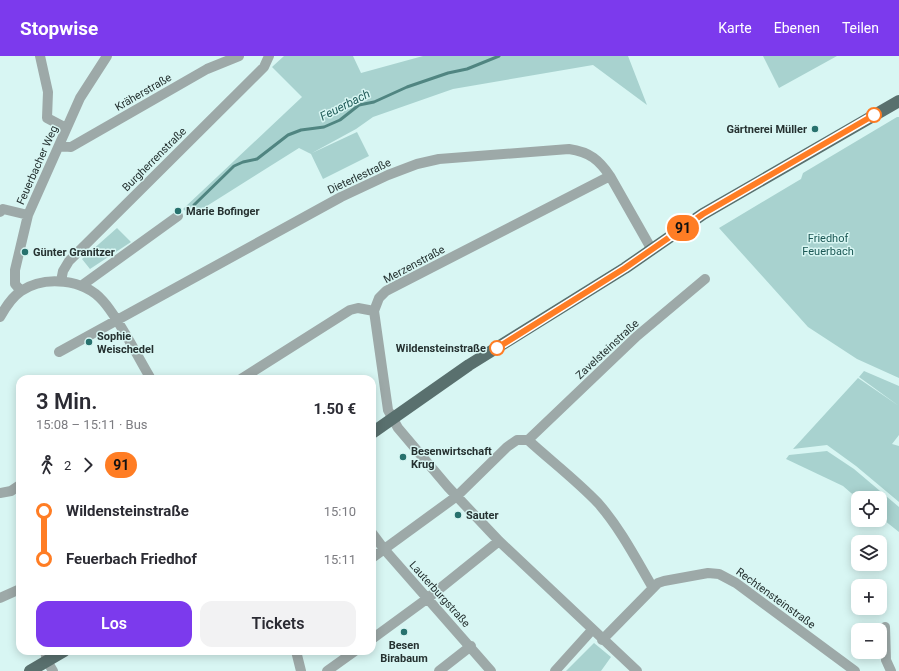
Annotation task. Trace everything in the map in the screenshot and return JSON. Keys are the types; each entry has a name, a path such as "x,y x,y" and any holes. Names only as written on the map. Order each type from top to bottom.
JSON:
{"main road":[{"path":"376,431 469,365 652,250 703,214 899,101"},
{"path":"30,671 58,655"}],"street":[{"path":"40,56 48,92 47,118 66,128"},
{"name":"Feuerbacher Weg","path":"21,291 16,284 15,270 28,215 80,98 107,56"},
{"name":"Kräherstraße","path":"59,146 72,147 207,69 240,56"},
{"name":"Burgherrenstraße","path":"61,281 63,271 69,261 264,67 269,56"},
{"name":"Dieterlestraße","path":"59,352 341,197 388,175 417,164 464,157 569,149 589,153 602,165 610,176 652,250"},
{"name":"Merzenstraße","path":"374,311 379,298 386,291 610,176"},
{"path":"0,212 3,210 28,215"},
{"path":"81,286 178,216"},
{"name":"Zavelsteinstraße","path":"376,555 457,496 507,447 517,440 528,440 637,336 705,279"},
{"path":"0,317 21,291 39,283 61,281 81,286 102,300 149,375"},
{"path":"247,375 350,310 358,308 374,311 388,410 398,428 457,496 499,541 602,640 637,671"},
{"path":"528,440 577,482 598,504 615,526 653,588"},
{"path":"0,493 11,491 16,488"},
{"name":"Lauterburgstraße","path":"376,538 471,646 491,671"},
{"path":"376,635 428,598 499,541"},
{"name":"Rechtensteinstraße","path":"602,640 653,588 664,581 708,572 723,576 736,583 855,671"},
{"path":"0,598 16,591"},
{"path":"555,671 592,630"},
{"path":"439,671 471,646"},
{"path":"297,655 301,671"},
{"path":"330,670 350,655"},
{"path":"886,659 891,671"}],"green space":[{"path":"284,56 353,56 361,73 423,56 628,56 647,105 593,65 453,89 373,117 356,129 312,153 357,132 369,156 323,179 311,154 299,148 191,216 183,209 302,97 272,67"},
{"path":"763,56 837,56 779,88"},
{"name":"Friedhof Feuerbach","path":"899,117 899,378 857,359 808,327 719,228 801,179 803,173"},
{"path":"117,228 131,242 90,269 82,259"},
{"path":"864,371 899,386 899,406 859,377"},
{"path":"858,378 899,406 899,435 892,444 899,446 899,502 856,466 827,445 793,449"},
{"path":"827,451 854,469 880,491 851,491 851,493 843,486 786,459 789,455"},
{"path":"887,497 899,507 899,532 887,523"},
{"path":"594,643 611,657 601,671 566,671"}],"waterway":[{"name":"Feuerbach","path":"194,205 234,166 243,162 257,159 288,135 301,130 324,127 340,120 359,105 374,102 407,87 448,73 467,69 499,56"}],"bus line":[{"name":"91","path":"497,348 602,280 625,268 703,214 874,115"}],"place":[{"name":"Gärtnerei Müller","path":"815,129"},
{"name":"Marie Bofinger","path":"178,211"},
{"name":"Günter Granitzer","path":"25,252"},
{"name":"Sophie Weischedel","path":"89,342"},
{"name":"Wildensteinstraße","path":"497,348"},
{"name":"Besenwirtschaft Krug","path":"403,457"},
{"name":"Sauter","path":"458,515"},
{"name":"Besen Birabaum","path":"404,632"}]}
